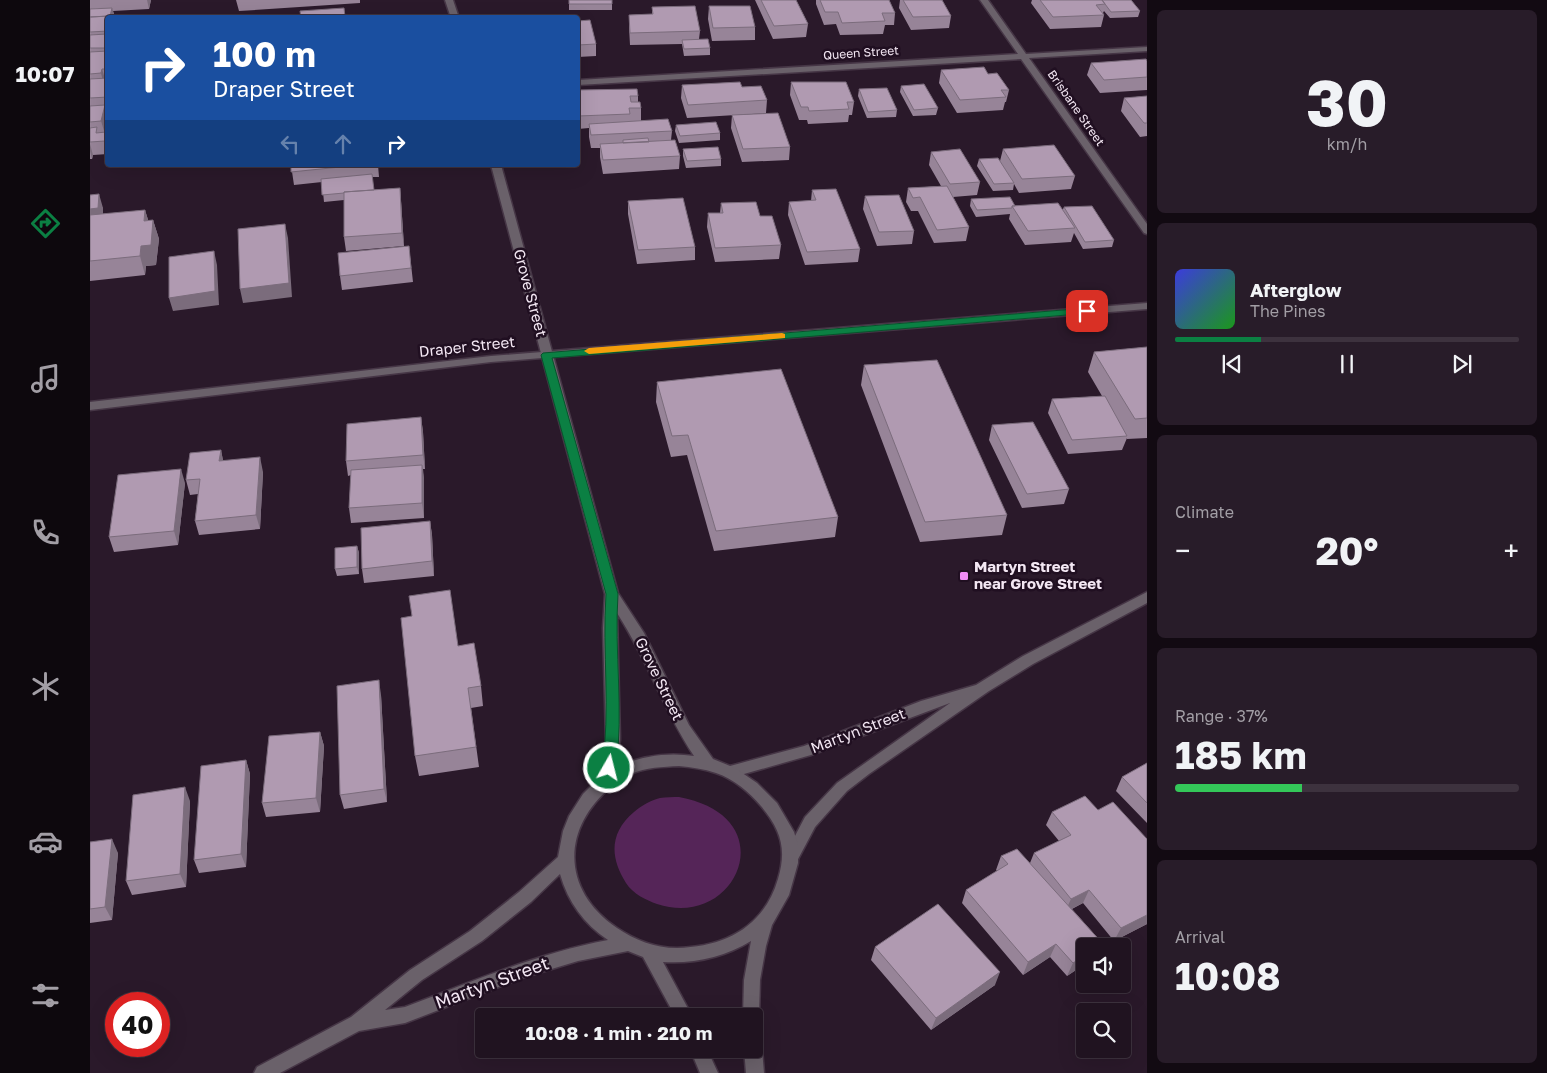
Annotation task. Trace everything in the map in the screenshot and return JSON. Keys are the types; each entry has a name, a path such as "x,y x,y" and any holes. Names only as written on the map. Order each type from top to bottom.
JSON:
{"street":[{"path":"449,0 453,15"},
{"name":"Brisbane Street","path":"984,0 1147,231"},
{"name":"Queen Street","path":"580,84 1147,49"},
{"name":"Grove Street","path":"497,167 612,594 637,633 684,729 707,763"},
{"name":"Draper Street","path":"90,406 490,359 1147,306"},
{"name":"Grove Street","path":"607,782 613,740 610,628 612,594"},
{"name":"Martyn Street","path":"791,858 810,822 842,787 984,686 1028,660 1147,598"},
{"name":"Martyn Street","path":"730,772 806,751 926,705 984,686"},
{"path":"751,1008 754,958 765,922 784,891 791,858 787,838 776,812 758,790 730,772 707,763 679,760 651,762 625,770 607,782 578,812 569,831 565,860 574,893 596,922 627,944 648,952 681,955 715,950 747,936 765,922"},
{"name":"Martyn Street","path":"263,1073 357,1023 416,975 476,936 565,860"},
{"name":"Martyn Street","path":"357,1023 405,1015 522,970 578,953 627,944"},
{"path":"648,952 680,1008"},
{"path":"702,1058 709,1073"},
{"path":"754,1058 755,1073"}],"shaded area":[{"path":"679,797 712,808 732,826 740,847 738,868 727,887 709,901 685,908 657,904 636,893 629,887 621,874 615,855 616,837 620,828 634,812 657,799"}],"building":[{"path":"569,0 612,0 612,4 569,4"},
{"path":"761,0 796,0 808,24 774,26"},
{"path":"820,0 889,0 895,13 882,13 885,21 842,23 838,12 825,12"},
{"path":"903,0 942,0 951,16 913,17"},
{"path":"1040,0 1102,0 1105,4 1096,5 1104,15 1053,17"},
{"path":"1102,0 1131,0 1140,11 1111,12"},
{"path":"695,6 700,31 630,33 629,15 653,14 652,7"},
{"path":"709,6 750,6 755,27 713,28"},
{"path":"112,8 110,15 90,17 90,9"},
{"path":"344,8 345,15 301,15 300,11"},
{"path":"105,16 105,31 90,32 90,17"},
{"path":"590,20 596,44 580,45 580,21"},
{"path":"105,34 105,48 90,48 90,35"},
{"path":"708,39 710,48 684,49 682,40"},
{"path":"105,51 105,69 102,69 101,73 90,74 90,52"},
{"path":"1146,59 1147,77 1104,80 1091,63"},
{"path":"984,67 988,74 997,73 1009,90 1001,90 1006,97 960,100 941,70"},
{"path":"105,78 105,97 90,98 90,79"},
{"path":"740,82 742,87 761,86 767,100 688,105 682,85"},
{"path":"791,82 846,82 854,102 847,102 849,109 809,111 808,107 801,107"},
{"path":"924,84 938,108 914,110 901,86"},
{"path":"887,88 897,110 868,112 859,89"},
{"path":"637,89 638,96 630,96 631,102 640,102 641,108 629,108 630,114 580,116 580,90"},
{"path":"1147,96 1147,123 1144,123 1124,98"},
{"path":"105,105 101,121 90,122 90,106"},
{"path":"778,113 790,147 743,149 732,115"},
{"path":"668,119 672,131 591,135 589,124"},
{"path":"716,122 720,133 680,136 676,125"},
{"path":"97,127 96,133 105,132 105,141 90,142 90,128"},
{"path":"648,138 649,142 623,143 623,140"},
{"path":"675,140 680,156 603,160 600,144"},
{"path":"1054,145 1075,176 1022,179 1003,149"},
{"path":"718,147 721,159 687,161 683,149"},
{"path":"960,149 980,182 950,184 931,152"},
{"path":"998,158 1014,183 994,184 979,159"},
{"path":"291,167 340,167 291,172"},
{"path":"372,174 374,190 322,195 321,179"},
{"path":"947,186 969,227 937,230 920,197 913,198 908,188"},
{"path":"400,188 402,233 344,237 344,192"},
{"path":"836,189 860,249 807,252 789,202 816,200 812,190"},
{"path":"99,194 98,208 90,209 90,195"},
{"path":"899,195 914,231 879,232 865,196"},
{"path":"1010,197 1015,206 1012,206 1012,208 977,210 971,199"},
{"path":"683,198 695,247 638,250 628,201"},
{"path":"756,202 760,216 772,216 781,245 715,248 708,213 723,213 721,203"},
{"path":"1058,203 1075,228 1028,231 1012,206"},
{"path":"1092,206 1114,240 1085,242 1064,207"},
{"path":"145,210 144,221 153,220 151,245 141,246 140,256 90,261 90,215"},
{"path":"285,224 289,283 240,289 238,229"},
{"path":"409,246 411,268 340,276 338,253"},
{"path":"214,251 215,291 169,298 169,257"},
{"path":"1147,347 1147,418 1135,419 1094,352"},
{"path":"937,360 1007,515 925,522 864,365"},
{"path":"781,369 838,517 716,531 688,435 672,436 657,382"},
{"path":"1105,396 1127,436 1072,440 1052,399"},
{"path":"421,417 423,455 346,461 347,424"},
{"path":"1033,422 1069,489 1027,494 992,425"},
{"path":"221,450 219,461 260,457 256,515 195,521 200,479 186,480 190,453"},
{"path":"422,465 422,503 349,508 351,470"},
{"path":"181,469 174,531 109,537 118,475"},
{"path":"430,521 432,561 362,569 361,528"},
{"path":"357,546 357,567 335,569 335,548"},
{"path":"450,590 458,646 474,643 481,686 468,688 476,747 415,756 401,618 412,616 409,596"},
{"path":"379,680 384,789 340,795 337,686"},
{"path":"320,732 316,798 262,803 269,736"},
{"path":"246,760 241,854 194,860 201,766"},
{"path":"1147,763 1147,803 1122,777"},
{"path":"185,787 180,874 126,881 133,795"},
{"path":"1085,796 1098,810 1113,802 1147,839 1147,915 1121,928 1089,890 1071,899 1034,853 1071,835 1052,812"},
{"path":"112,839 105,907 90,909 90,842"},
{"path":"1017,849 1098,938 1076,938 1076,961 1073,963 1056,944 1028,962 966,890 1008,864 1001,856"},
{"path":"938,904 1000,972 936,1018 875,947"}],"slow traffic":[{"path":"589,351 782,336"}],"place":[{"name":"Martyn Street near Grove Street","path":"964,576"}],"route":[{"path":"609,768 613,740 610,685 612,594 546,355 1087,311"}]}
